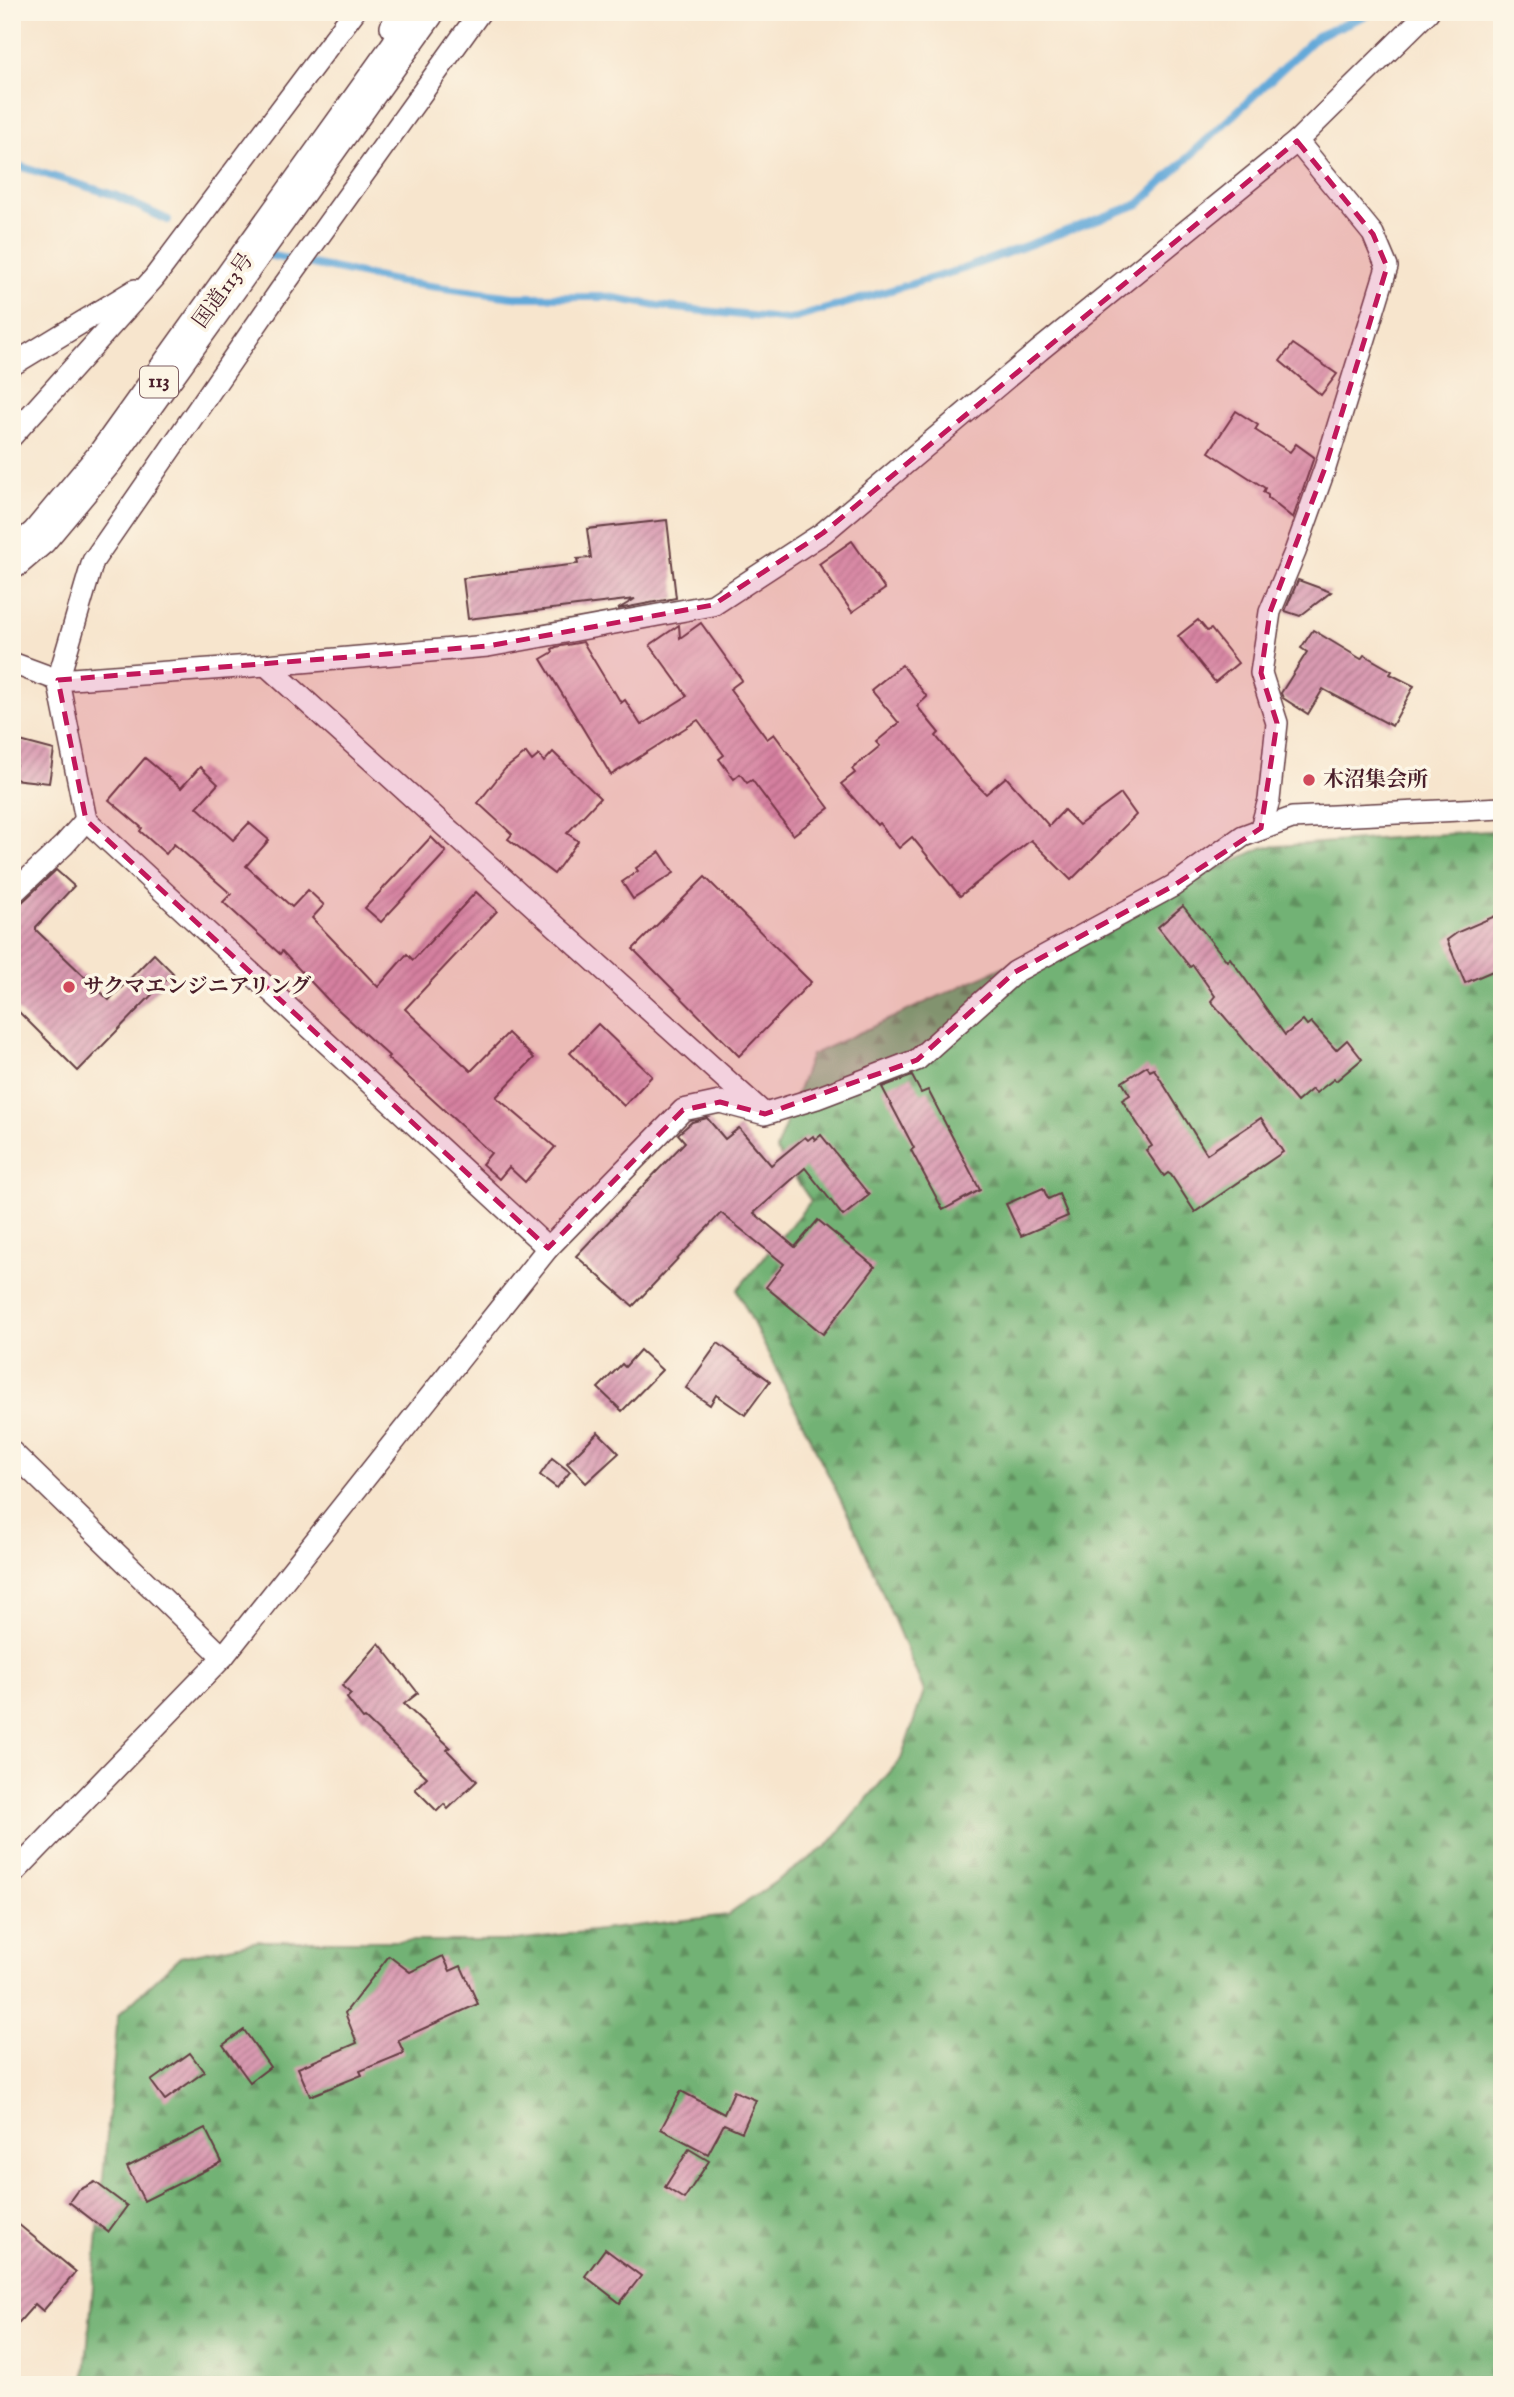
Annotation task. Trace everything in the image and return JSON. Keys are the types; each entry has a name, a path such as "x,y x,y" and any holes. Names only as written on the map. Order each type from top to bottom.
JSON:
{"highway":[{"name":"国道113号","path":"12,560 39,537 105,458 400,28 425,12"}],"street":[{"path":"12,436 154,278 354,12"},
{"path":"480,12 290,277 93,561 58,680 86,820 548,1248"},
{"path":"12,663 58,680 266,665 488,646 713,605 823,533 1041,349 1297,141 1428,12"},
{"path":"1261,828 1269,800 1277,723 1261,673 1270,612 1325,468 1387,267 1373,234 1297,141"},
{"path":"12,365 154,278"},
{"path":"266,665 765,1114"},
{"path":"12,1875 223,1657 548,1248 683,1110 720,1102 765,1114 817,1098 917,1060 1015,972 1173,886 1243,836 1261,828 1292,818 1502,808"},
{"path":"12,894 64,845 86,820"},
{"path":"12,1452 223,1657"}],"highlighted area":[{"path":"1297,141 1373,234 1387,267 1325,468 1270,612 1261,673 1277,723 1261,828 1173,886 1015,972 917,1060 765,1114 720,1102 683,1110 548,1248 86,820 58,680 488,646 713,605 823,533"}],"green space":[{"path":"1502,830 1502,2385 84,2385 118,2015 180,1957 259,1941 508,1941 728,1915 827,1846 901,1759 924,1691 859,1537 737,1290 811,1201 776,1150 811,1055 1264,847"}],"building":[{"path":"1293,344 1337,374 1321,395 1280,361"},
{"path":"1236,411 1258,425 1255,430 1290,452 1296,444 1314,457 1293,518 1268,498 1263,492 1265,488 1209,452"},
{"path":"667,520 676,598 618,609 635,599 468,619 463,578 578,564 577,559 591,558 587,529"},
{"path":"852,541 885,589 852,612 819,564"},
{"path":"1298,580 1331,592 1300,616 1285,611"},
{"path":"1198,620 1207,631 1211,629 1238,663 1215,682 1178,636"},
{"path":"701,623 742,680 730,689 767,739 774,734 829,808 793,835 752,780 747,783 740,774 734,779 719,759 724,755 698,720 611,775 541,659 556,647 583,642 613,692 621,703 625,700 641,725 687,696 650,645 679,625 680,638"},
{"path":"1313,630 1361,659 1364,655 1392,671 1390,674 1414,686 1392,726 1323,689 1308,714 1283,698 1281,693 1307,652 1301,648"},
{"path":"902,665 927,697 917,706 939,733 936,736 986,794 1006,777 1049,826 1064,810 1079,825 1121,794 1136,815 1071,880 1031,840 960,896 912,837 899,848 841,784 855,773 852,769 880,746 876,742 899,723 871,690"},
{"path":"20,741 54,750 49,783 13,779"},
{"path":"553,752 600,798 567,833 578,841 554,874 508,839 512,834 478,803 505,769 526,753 532,761 539,755 544,762"},
{"path":"145,758 181,788 200,767 218,784 197,807 233,840 249,823 269,840 246,866 292,907 308,890 324,905 312,918 378,987 407,954 413,960 476,892 497,911 405,1009 471,1071 508,1033 534,1058 496,1097 555,1147 525,1182 509,1167 499,1179 482,1164 491,1153 387,1058 389,1056 331,1003 282,951 280,954 223,902 231,894 174,844 166,854 140,831 142,828 109,800"},
{"path":"431,837 446,852 381,922 365,908"},
{"path":"660,852 674,873 633,899 622,882 638,871 636,868"},
{"path":"56,870 74,886 36,930 109,1000 154,954 173,973 78,1071 12,1005 12,907 15,909"},
{"path":"705,877 811,982 739,1056 633,949"},
{"path":"1183,906 1227,961 1230,958 1285,1035 1303,1020 1307,1025 1311,1022 1336,1050 1347,1040 1362,1059 1336,1081 1334,1079 1316,1093 1312,1089 1297,1102 1211,1001 1215,996 1193,965 1190,967 1158,927"},
{"path":"1502,913 1502,967 1465,983 1447,940 1458,932"},
{"path":"598,1024 652,1076 624,1106 570,1053"},
{"path":"1147,1066 1150,1071 1154,1069 1207,1154 1261,1118 1283,1152 1195,1212 1171,1175 1168,1173 1164,1176 1146,1150 1152,1146 1122,1100 1130,1095 1122,1082"},
{"path":"912,1076 921,1093 928,1090 980,1190 943,1210 882,1087"},
{"path":"707,1118 725,1139 739,1128 771,1165 805,1137 808,1140 813,1136 815,1140 821,1135 869,1195 843,1216 805,1168 754,1213 795,1247 818,1220 875,1267 823,1334 766,1287 784,1264 721,1213 633,1306 576,1256 685,1142 678,1134 692,1122"},
{"path":"1043,1188 1048,1199 1059,1194 1068,1216 1021,1236 1006,1204"},
{"path":"718,1343 770,1381 745,1415 716,1395 710,1405 686,1388"},
{"path":"640,1350 662,1370 622,1411 598,1388 622,1364 625,1367"},
{"path":"598,1432 619,1453 586,1483 567,1463"},
{"path":"552,1458 570,1472 557,1488 540,1475"},
{"path":"379,1643 418,1693 404,1704 450,1747 447,1750 477,1781 448,1809 444,1804 437,1811 415,1789 427,1777 363,1719 347,1698 351,1694 342,1686"},
{"path":"389,1956 410,1972 443,1956 450,1971 461,1966 478,2004 398,2040 404,2053 360,2071 362,2075 310,2096 298,2068 357,2043 345,2013"},
{"path":"244,2030 270,2067 250,2082 223,2045"},
{"path":"190,2053 204,2072 165,2100 151,2081"},
{"path":"681,2091 724,2114 734,2091 756,2100 742,2132 724,2124 708,2154 661,2129"},
{"path":"205,2128 222,2162 144,2201 127,2167"},
{"path":"689,2149 709,2161 684,2199 665,2187"},
{"path":"95,2182 127,2206 108,2232 69,2202 77,2191"},
{"path":"12,2219 76,2272 43,2311 35,2304 12,2330"},
{"path":"605,2249 641,2276 620,2303 585,2276"}],"waterway":[{"path":"268,255 399,282 513,297 609,297 658,306 789,320 963,269 1139,204 1317,36 1374,12"},
{"path":"12,164 114,195 168,220"}],"place":[{"name":"木沼集会所","path":"1309,780"},
{"name":"サクマエンジニアリング","path":"69,987"}]}
